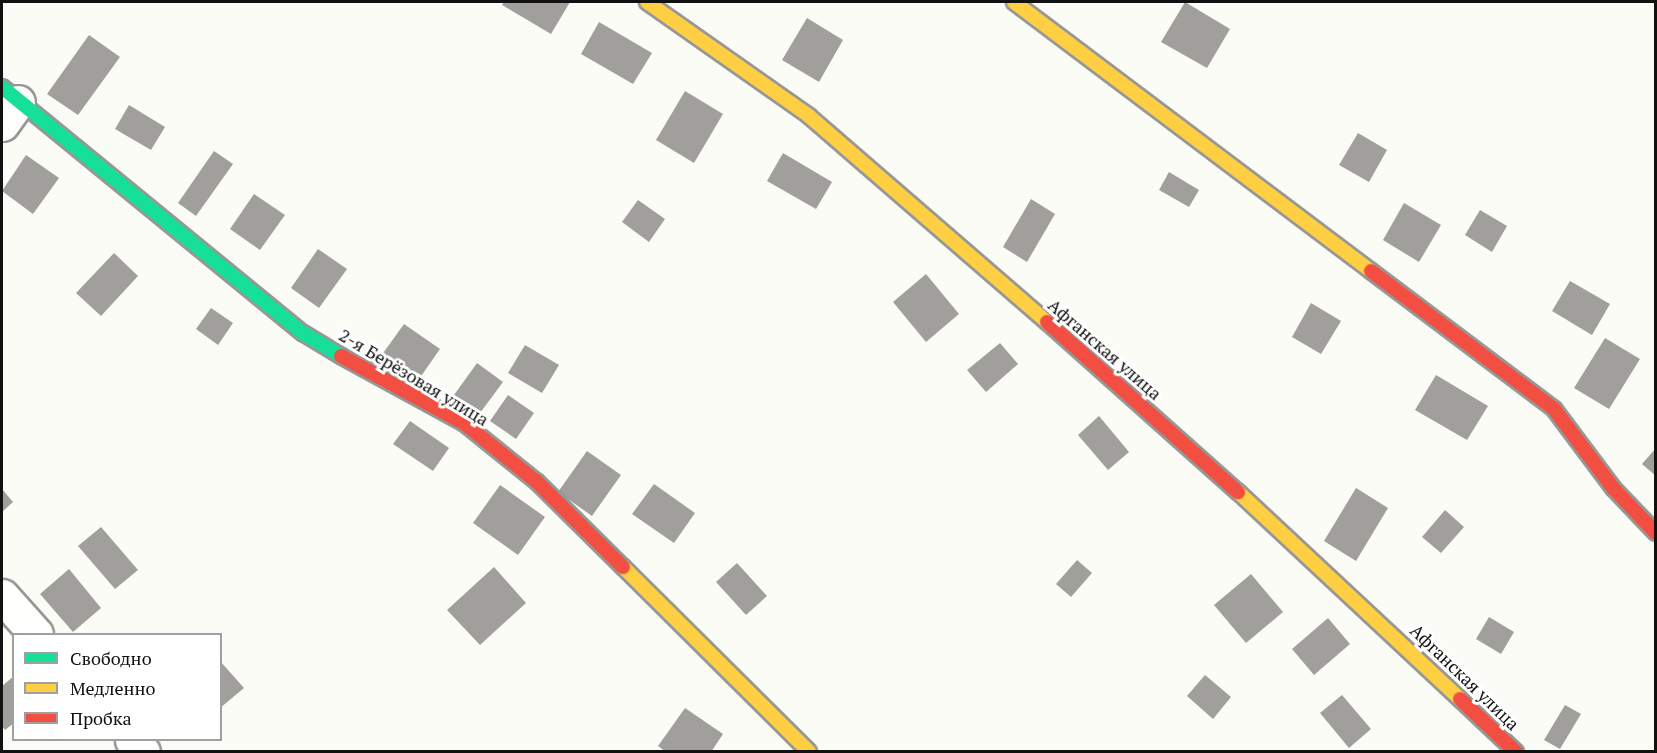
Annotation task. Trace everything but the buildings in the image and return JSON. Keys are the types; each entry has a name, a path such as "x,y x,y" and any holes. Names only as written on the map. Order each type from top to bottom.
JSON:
{"street":[{"name":"Афганская улица","path":"647,2 809,116 1171,429 1516,752"},
{"path":"1014,2 1554,409 1613,488 1656,533"},
{"name":"2-я Берёзовая улица","path":"7,104 303,333 382,381 465,424 537,482 809,752"},
{"path":"2,596 35,633"}],"traffic: fast":[{"path":"2,87 303,333 341,356"}],"traffic: slow":[{"path":"647,2 809,116 1047,322"},
{"path":"1014,2 1371,271"},
{"path":"1238,492 1460,699"},
{"path":"623,567 809,752"}],"traffic: jam":[{"path":"1371,271 1554,409 1613,488 1656,533"},
{"path":"1047,322 1238,492"},
{"path":"341,356 465,424 537,482 623,567"},
{"path":"1460,699 1516,752"}]}
